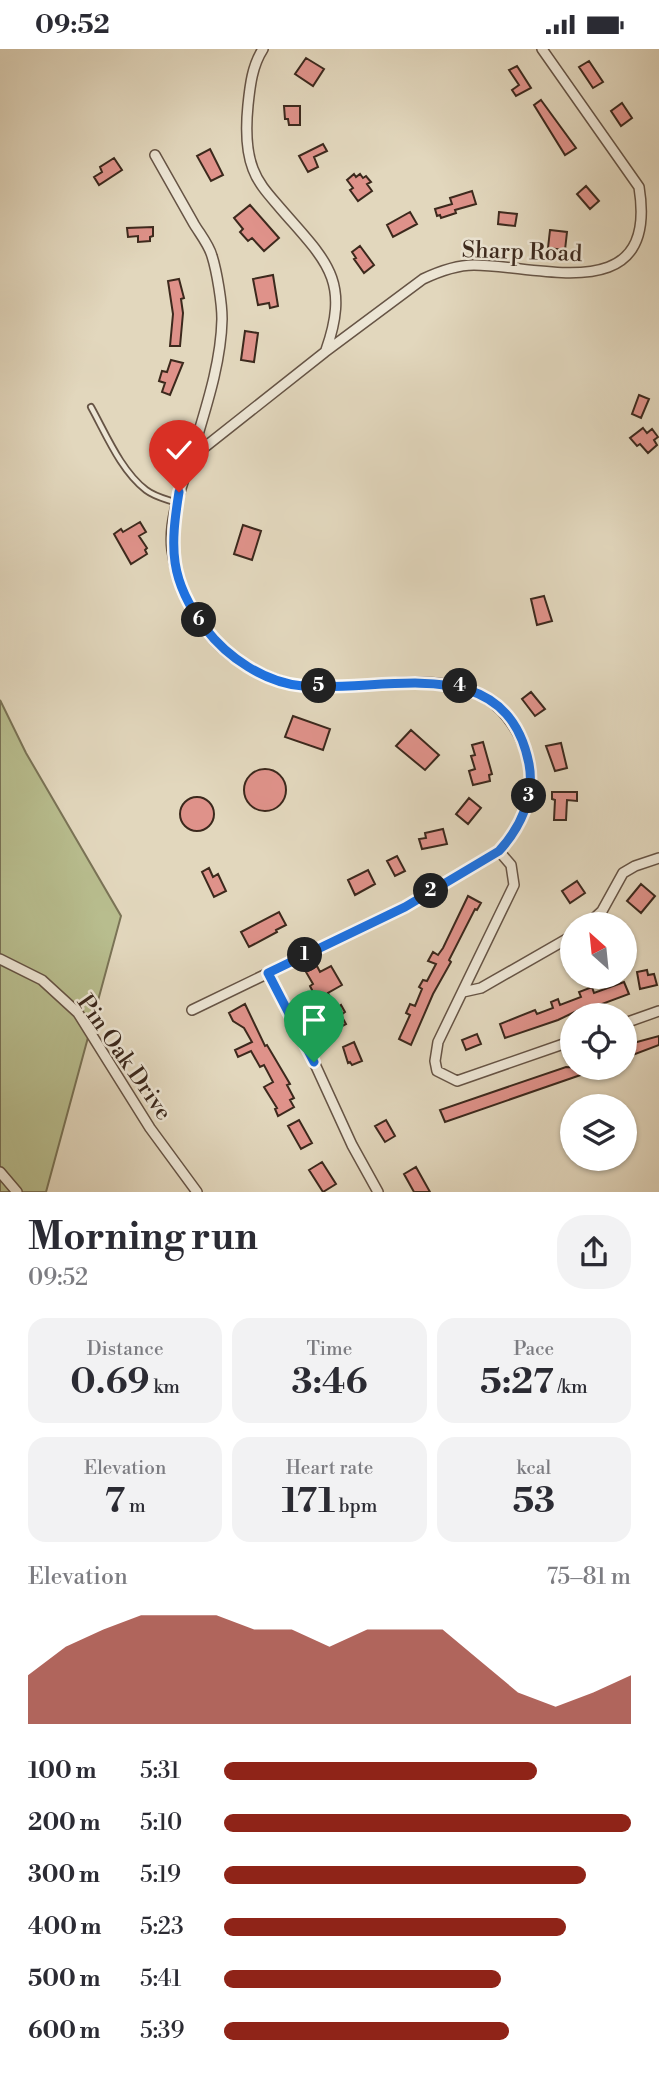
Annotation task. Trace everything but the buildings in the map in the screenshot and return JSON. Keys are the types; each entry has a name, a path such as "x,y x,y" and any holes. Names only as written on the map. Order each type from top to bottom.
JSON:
{"street":[{"path":"263,49 250,84 247,118 252,167 262,187 317,251 332,276 337,305 334,328 325,352"},
{"name":"Sharp Road","path":"190,459 325,352 423,279 440,271 474,265 565,274 590,273 623,261 632,253 640,234 643,207 639,187 542,49"},
{"path":"155,155 212,256 222,316 219,356 177,503 172,548 180,586 195,615 216,642 244,664 265,676 301,686 454,685 477,692 497,705 522,742 531,777 528,804 509,840 499,851 405,907 192,1010"},
{"path":"499,851 511,865 514,885 435,1050 437,1071 457,1081 560,1045"},
{"path":"601,912 623,873 659,858"},
{"path":"463,992 481,988 560,943"},
{"name":"Pin Oak Drive","path":"3,960 41,980 78,1013 150,1128 197,1192"},
{"path":"268,973 314,1062 352,1145 379,1192"},
{"path":"637,1019 659,1011"},
{"path":"0,1172 17,1192"}],"lane":[{"path":"91,407 113,446 144,488 156,496 177,503"}],"green space":[{"path":"0,700 26,753 121,916 46,1192 0,1192"}],"route":[{"path":"179,492 172,548 180,586 195,615 216,642 244,664 265,676 301,686 440,683 466,687 497,705 517,731 527,754 531,777 528,804 509,840 499,851 405,907 268,973 314,1062"}]}
